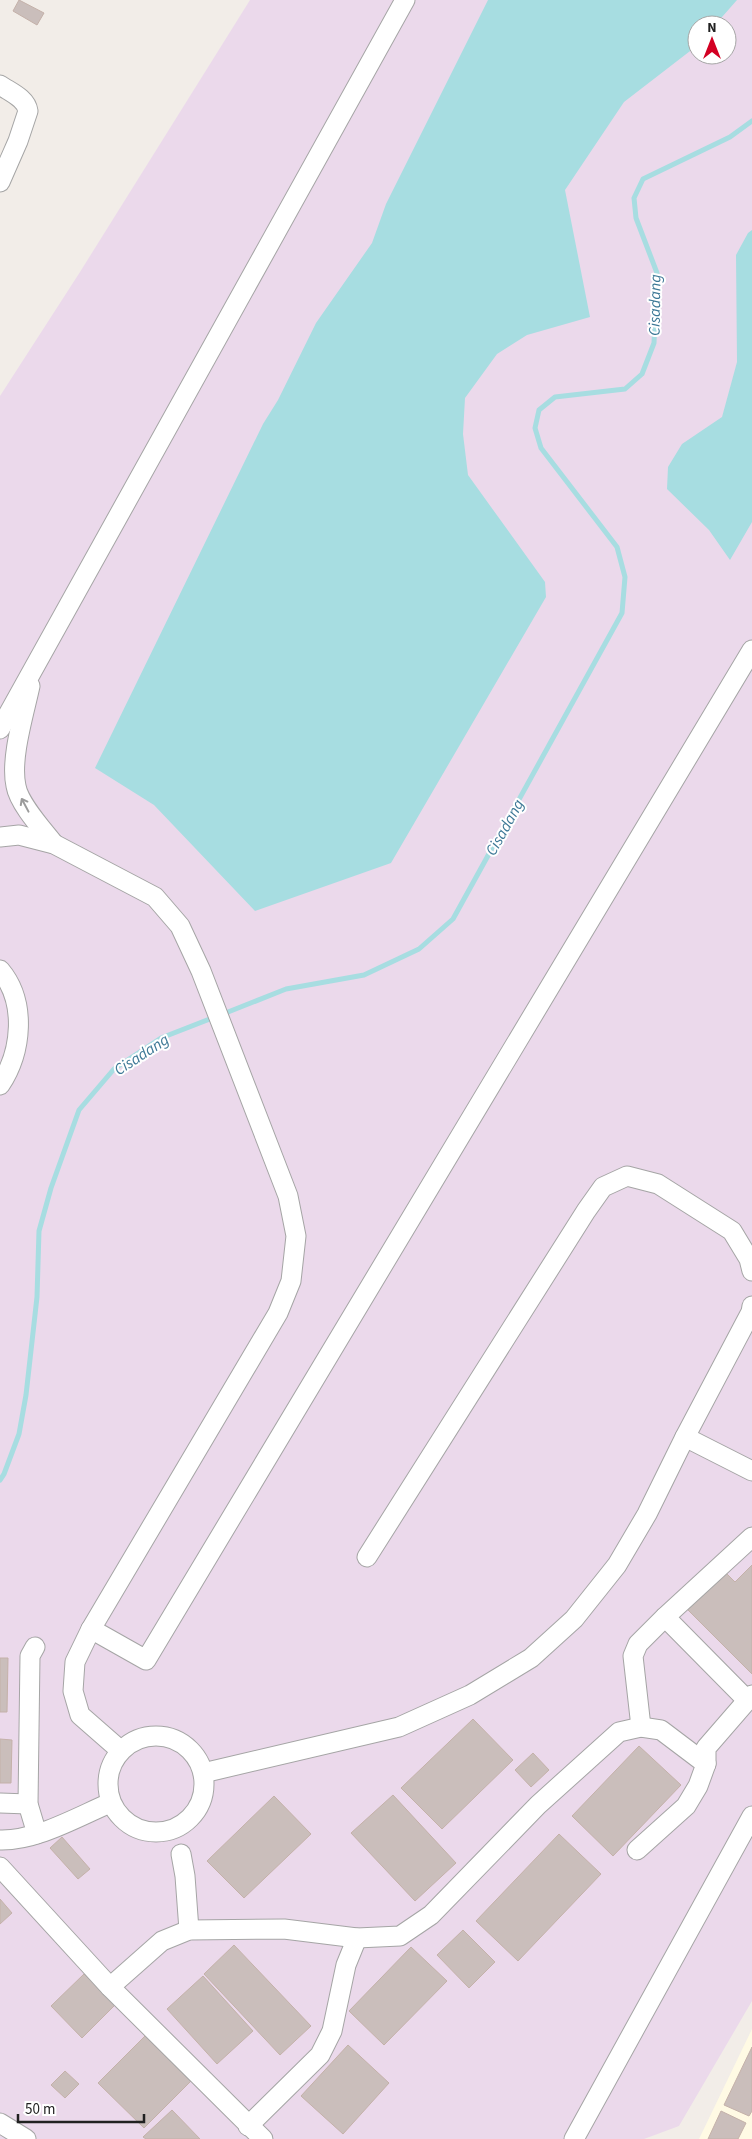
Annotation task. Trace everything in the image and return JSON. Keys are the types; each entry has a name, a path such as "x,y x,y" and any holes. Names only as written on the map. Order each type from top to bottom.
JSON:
{"street":[{"path":"0,729 405,0"},
{"path":"0,85 23,101 28,111 18,141 1,176"},
{"path":"91,1629 146,1660 752,650"},
{"path":"34,668 16,757 16,787 31,816 54,844"},
{"path":"0,837 19,834 54,844 155,897 180,926 231,1044 288,1196 296,1236 291,1282 278,1314 91,1629 75,1662 73,1691 80,1714 120,1750"},
{"path":"0,970 19,1007 17,1044 0,1085"},
{"path":"367,1557 603,1188 627,1176 658,1184 732,1231 749,1259 752,1271"},
{"path":"203,1773 399,1726 470,1695 531,1658 574,1619 617,1565 647,1514 751,1312 752,1306"},
{"path":"685,1437 752,1471"},
{"path":"640,1727 633,1656 638,1644 752,1537"},
{"path":"638,1850 686,1806 698,1786 706,1764 706,1748 749,1698 665,1617"},
{"path":"35,1647 30,1656 28,1804 37,1834"},
{"path":"110,1987 162,1941 189,1930 284,1929 357,1938 400,1936 431,1915 538,1805 619,1732 640,1727 661,1730 706,1764"},
{"path":"167,1736 190,1750 203,1773 203,1797 191,1818 170,1830 146,1832 125,1822 110,1803 107,1775 120,1750 142,1737 167,1736"},
{"path":"0,1803 28,1804"},
{"path":"0,1840 11,1840 37,1834 110,1803"},
{"path":"574,2139 752,1816"},
{"path":"181,1854 186,1876 189,1930"},
{"path":"0,1867 110,1987 263,2139"},
{"path":"248,2126 320,2055 328,2042 346,1965 357,1938"},
{"path":"0,2122 26,2139"}],"shaded area":[{"path":"250,0 752,0 752,2001 679,2126 644,2139 0,2139 0,396"},
{"path":"752,2029 752,2139 699,2139"}],"water":[{"path":"488,0 737,0 724,15 687,15 687,53 624,102 565,190 590,317 527,335 497,354 465,398 463,434 468,475 545,582 546,597 391,863 255,911 154,805 95,768 263,424 278,400 316,323 372,243 386,204"},
{"path":"752,230 752,522 730,560 709,530 667,489 668,467 682,444 722,417 737,362 736,255 748,233"}],"building":[{"path":"19,0 44,13 37,25 13,11"},
{"path":"752,1565 752,1674 686,1608 723,1570 735,1582"},
{"path":"0,1658 8,1658 7,1712 0,1712"},
{"path":"473,1719 513,1760 442,1829 401,1788"},
{"path":"0,1739 12,1740 11,1783 0,1783"},
{"path":"639,1746 681,1785 613,1856 572,1816"},
{"path":"533,1753 549,1770 531,1787 515,1770"},
{"path":"393,1795 456,1863 415,1901 351,1833"},
{"path":"274,1796 311,1834 244,1898 207,1861"},
{"path":"559,1834 601,1874 518,1961 476,1921"},
{"path":"62,1837 90,1869 78,1879 50,1848"},
{"path":"0,1899 12,1913 0,1924"},
{"path":"463,1930 495,1962 469,1988 437,1955"},
{"path":"234,1945 311,2026 280,2055 204,1974"},
{"path":"411,1947 447,1981 384,2045 349,2011"},
{"path":"84,1974 115,2005 82,2038 51,2006"},
{"path":"203,1976 253,2031 217,2064 167,2009"},
{"path":"149,2032 194,2078 144,2128 98,2083"},
{"path":"348,2045 389,2083 343,2134 301,2096"},
{"path":"752,2047 752,2111 749,2116 724,2105"},
{"path":"65,2071 79,2084 65,2098 51,2085"},
{"path":"172,2110 200,2139 146,2139 143,2137"},
{"path":"721,2111 746,2123 738,2139 708,2139"}],"waterway":[{"name":"Cisadang","path":"223,1014 286,989 364,975 419,949 453,919 622,613 625,577 617,547 541,448 535,428 539,410 555,397 625,389 642,374 654,343 657,273 636,218 634,198 643,179 730,137 752,121"},
{"name":"Cisadang","path":"0,1480 19,1434 26,1395 37,1297 39,1231 51,1188 79,1110 114,1069 161,1038 215,1017"}]}
